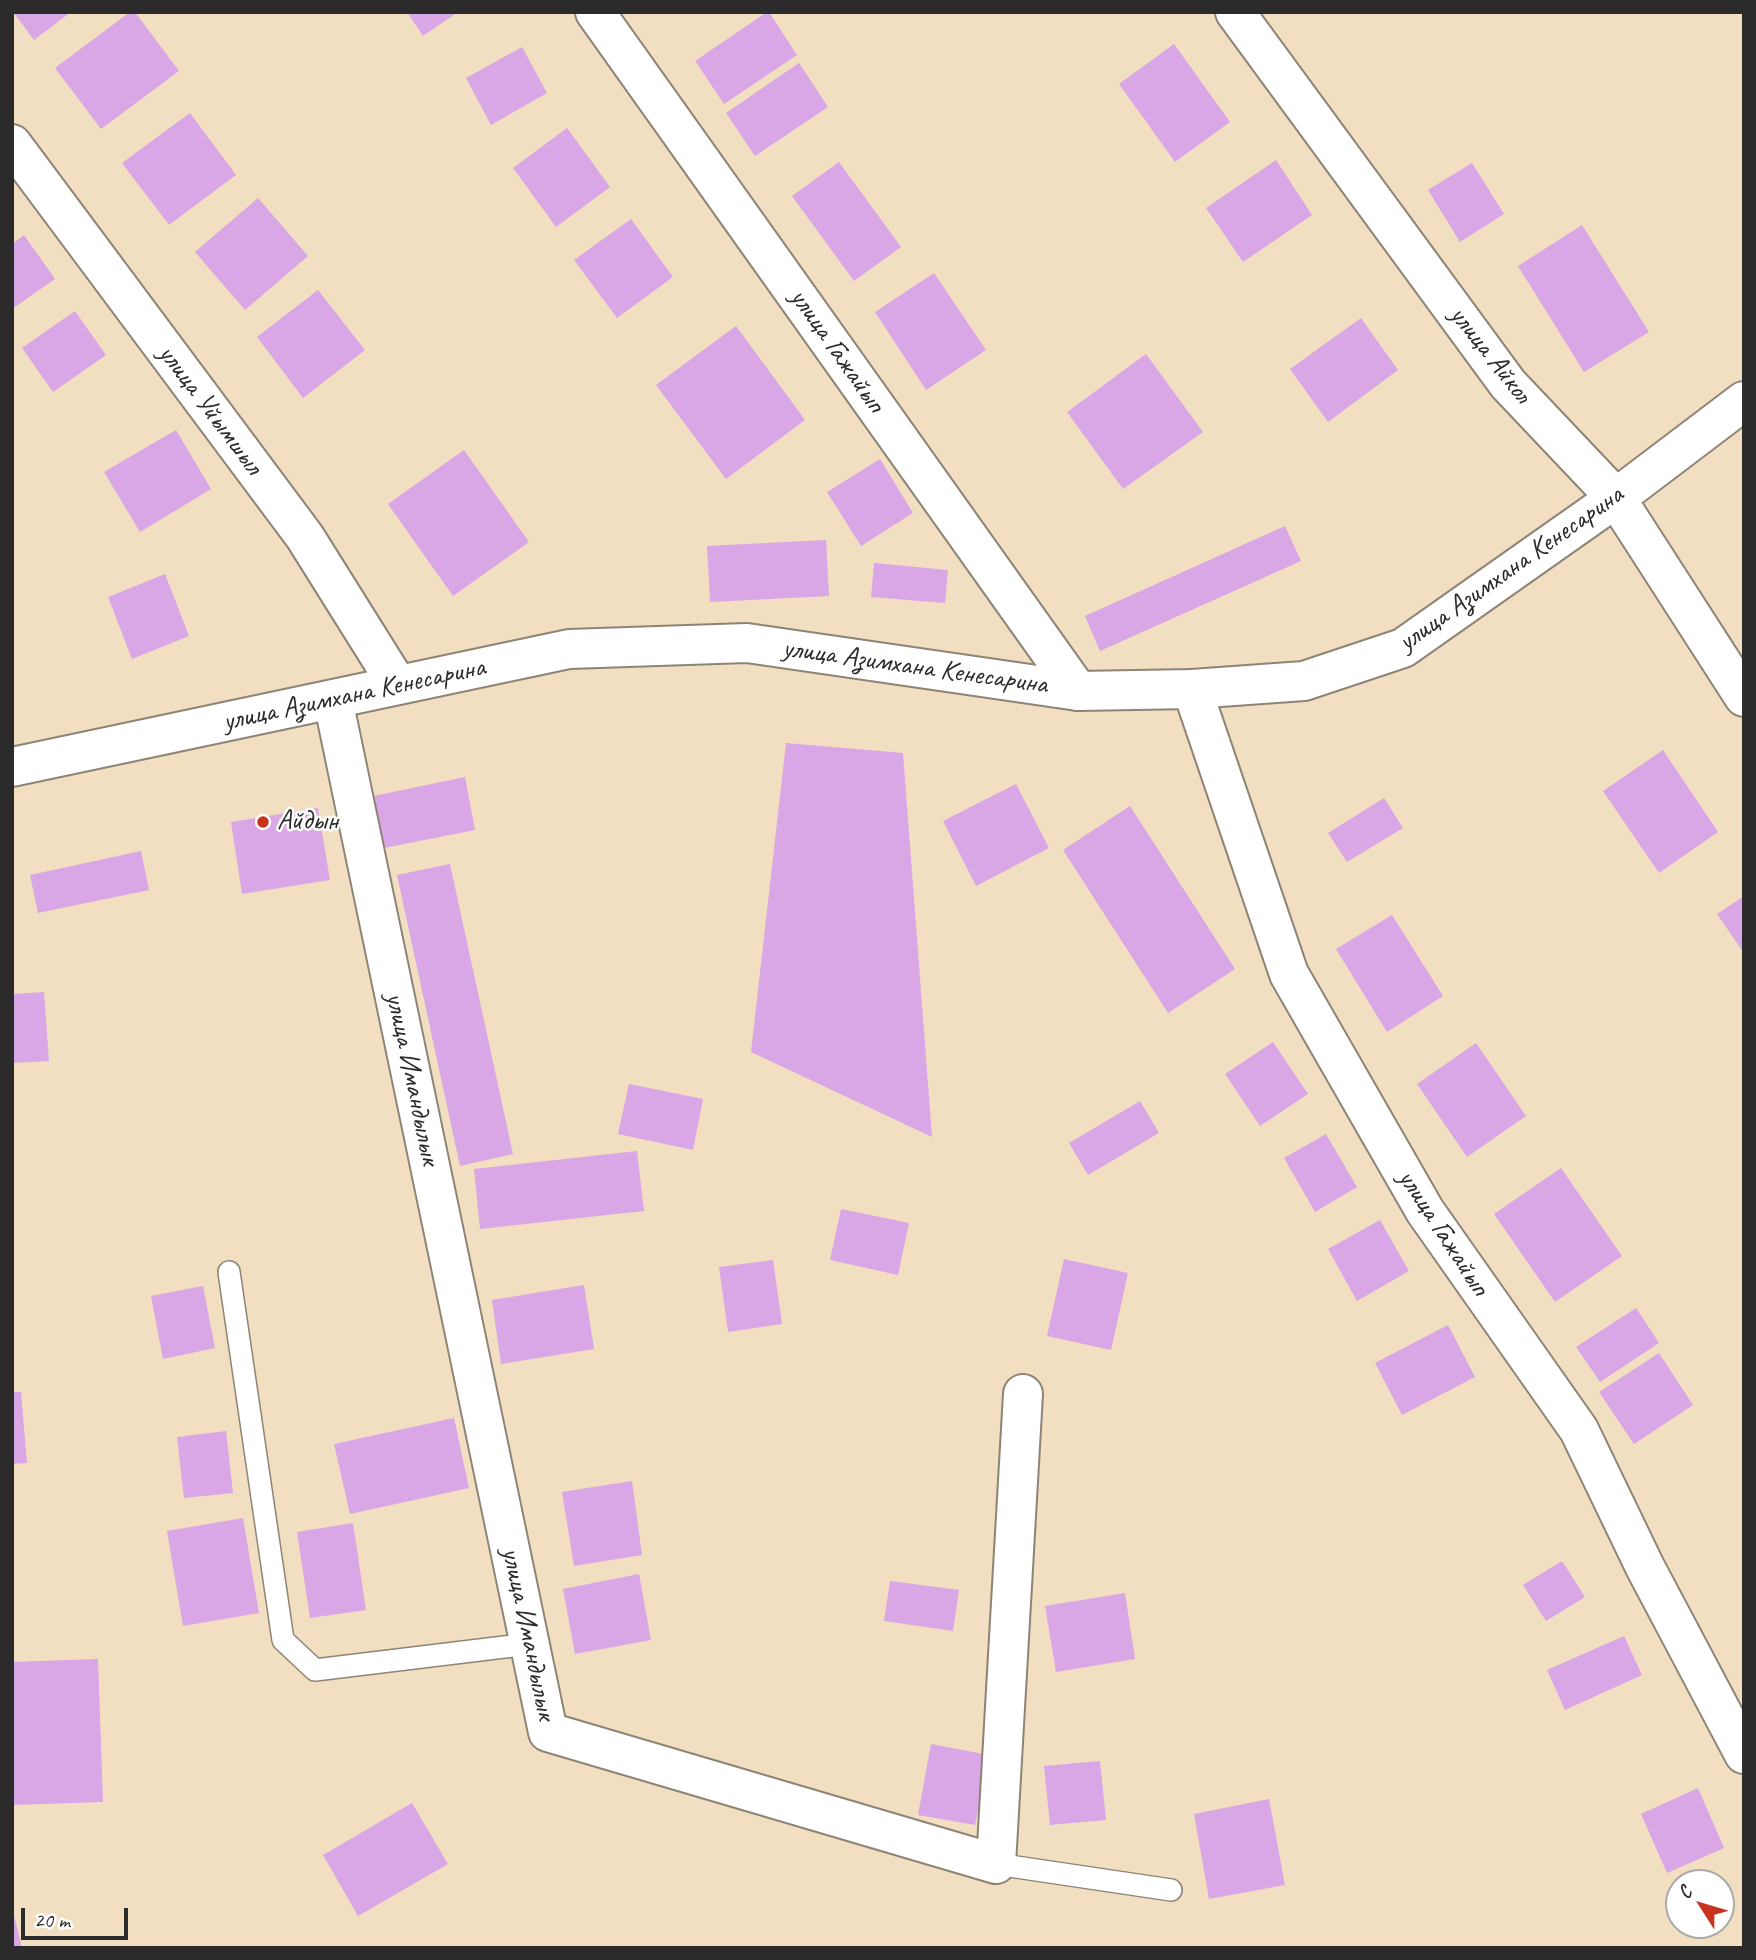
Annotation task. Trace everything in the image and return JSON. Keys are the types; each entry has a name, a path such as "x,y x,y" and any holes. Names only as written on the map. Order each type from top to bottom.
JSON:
{"street":[{"name":"улица Гажайып","path":"595,12 1078,691"},
{"name":"улица Айкол","path":"1234,12 1508,384 1616,498 1744,697"},
{"name":"улица Уйымшыл","path":"12,144 305,537 397,684"},
{"name":"улица Азимхана Кенесарина","path":"12,767 569,649 747,643 1078,691 1192,690 1304,681 1403,648 1616,498 1744,401"},
{"name":"улица Гажайып","path":"1192,690 1289,974 1425,1211 1578,1430 1645,1567 1744,1754"},
{"name":"улица Имандылык","path":"333,700 548,1732 996,1864"},
{"path":"996,1864 1023,1394"}],"lane":[{"path":"229,1272 283,1640 315,1670 529,1644"},
{"path":"996,1864 1171,1890"}],"building":[{"path":"13,12 71,12 34,40"},
{"path":"130,12 135,12 179,71 101,129 55,68"},
{"path":"407,12 458,12 423,36"},
{"path":"767,12 797,55 724,104 695,61"},
{"path":"1174,44 1230,122 1175,162 1119,84"},
{"path":"522,47 547,93 491,125 466,78"},
{"path":"799,63 828,107 755,156 726,113"},
{"path":"190,113 236,175 169,225 122,163"},
{"path":"567,128 610,187 556,227 513,168"},
{"path":"1276,160 1312,215 1243,262 1206,208"},
{"path":"839,162 901,247 854,281 792,196"},
{"path":"1472,163 1504,214 1460,242 1428,190"},
{"path":"258,198 308,256 245,310 195,252"},
{"path":"631,219 673,277 617,318 574,260"},
{"path":"1582,225 1649,332 1584,372 1518,266"},
{"path":"24,235 55,279 12,309 12,244"},
{"path":"934,273 986,350 926,390 875,312"},
{"path":"318,290 365,350 303,398 257,337"},
{"path":"75,311 106,355 53,392 22,348"},
{"path":"1361,318 1398,370 1328,422 1290,369"},
{"path":"736,326 805,420 726,479 656,385"},
{"path":"1146,354 1203,432 1123,489 1067,412"},
{"path":"176,430 211,489 140,532 104,472"},
{"path":"464,450 529,542 453,596 388,504"},
{"path":"880,459 913,513 861,546 827,492"},
{"path":"1285,526 1301,561 1100,651 1085,616"},
{"path":"826,540 829,596 710,602 707,546"},
{"path":"874,563 948,570 945,603 871,597"},
{"path":"165,574 189,636 132,659 108,597"},
{"path":"786,743 903,753 932,1137 751,1052"},
{"path":"1663,750 1718,832 1659,873 1603,791"},
{"path":"465,777 475,830 374,850 364,798"},
{"path":"1016,784 1049,848 976,886 943,821"},
{"path":"1384,798 1403,828 1347,862 1328,833"},
{"path":"1130,806 1235,969 1168,1013 1063,850"},
{"path":"318,808 330,880 242,894 231,822"},
{"path":"141,851 149,890 38,913 30,875"},
{"path":"450,864 513,1154 460,1166 397,875"},
{"path":"1744,896 1744,953 1717,914"},
{"path":"1392,915 1443,996 1387,1032 1336,949"},
{"path":"44,992 49,1061 12,1063 12,994"},
{"path":"1273,1042 1308,1094 1260,1126 1225,1074"},
{"path":"1476,1043 1526,1116 1467,1157 1417,1084"},
{"path":"629,1084 703,1099 693,1150 618,1134"},
{"path":"1140,1101 1159,1133 1088,1175 1069,1143"},
{"path":"1326,1134 1357,1187 1315,1212 1284,1158"},
{"path":"637,1151 644,1211 480,1229 474,1169"},
{"path":"1561,1168 1622,1256 1555,1302 1494,1214"},
{"path":"841,1209 909,1223 898,1275 830,1260"},
{"path":"1380,1220 1409,1271 1357,1301 1328,1249"},
{"path":"1064,1259 1128,1273 1111,1350 1047,1336"},
{"path":"773,1260 782,1324 728,1332 719,1267"},
{"path":"584,1285 594,1349 501,1364 492,1300"},
{"path":"203,1286 215,1348 163,1359 151,1296"},
{"path":"1636,1308 1659,1343 1600,1382 1576,1347"},
{"path":"1448,1325 1475,1377 1402,1415 1375,1363"},
{"path":"1659,1353 1693,1405 1634,1444 1599,1392"},
{"path":"12,1392 21,1392 27,1463 12,1464"},
{"path":"454,1418 469,1488 350,1514 334,1444"},
{"path":"226,1431 233,1493 184,1498 177,1437"},
{"path":"632,1481 642,1555 574,1566 562,1492"},
{"path":"243,1518 259,1613 183,1626 167,1531"},
{"path":"353,1523 366,1610 310,1618 297,1532"},
{"path":"1562,1561 1585,1597 1546,1621 1523,1585"},
{"path":"639,1574 651,1640 575,1654 563,1589"},
{"path":"890,1581 959,1590 953,1631 884,1621"},
{"path":"1125,1593 1135,1659 1056,1672 1045,1606"},
{"path":"1624,1636 1642,1675 1565,1710 1547,1670"},
{"path":"98,1659 103,1802 12,1805 12,1662"},
{"path":"931,1744 989,1755 975,1825 918,1815"},
{"path":"1100,1761 1106,1820 1050,1825 1044,1766"},
{"path":"1698,1788 1724,1848 1676,1869 1665,1869 1641,1814"},
{"path":"1269,1799 1285,1885 1209,1899 1194,1814"},
{"path":"412,1803 448,1864 358,1916 323,1855"},
{"path":"13,1911 22,1948 12,1948"}],"place":[{"name":"Айдын","path":"263,822"}]}
